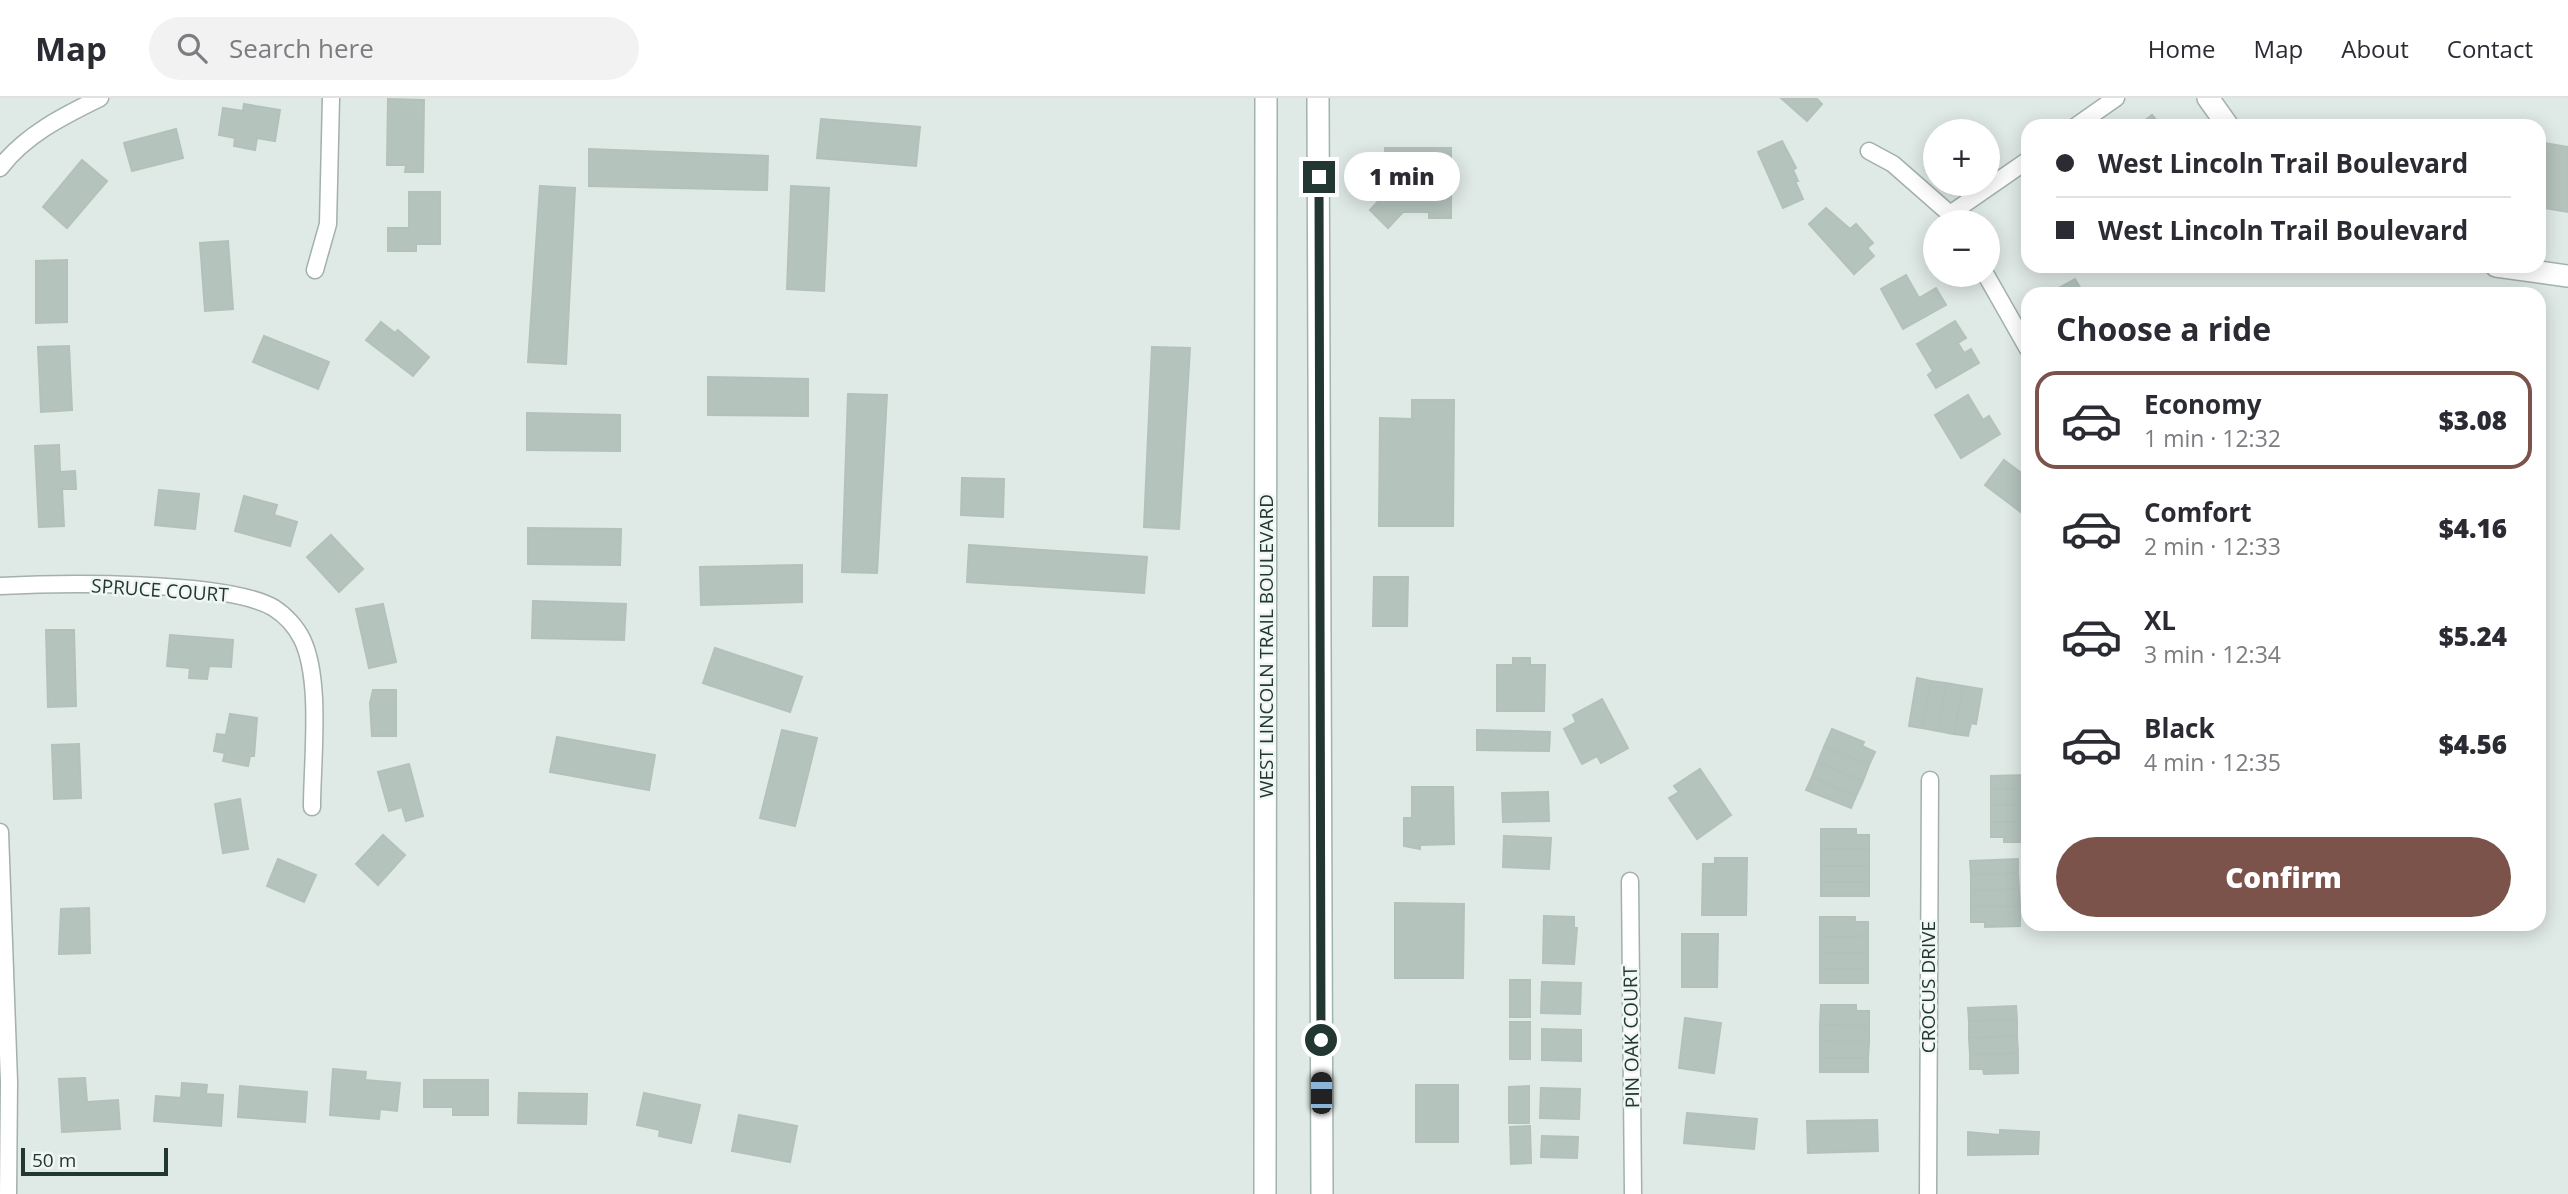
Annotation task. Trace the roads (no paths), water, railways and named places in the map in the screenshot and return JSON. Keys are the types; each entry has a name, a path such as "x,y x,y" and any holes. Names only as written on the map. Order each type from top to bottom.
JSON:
{"main road":[{"name":"WEST LINCOLN TRAIL BOULEVARD","path":"1265,1194 1266,98"},
{"path":"1318,98 1322,1194"},
{"path":"2208,98 2223,119"},
{"path":"2546,273 2568,276"}],"street":[{"path":"0,168 12,152 31,137 100,98"},
{"path":"315,270 328,224 331,98"},
{"path":"2086,119 2116,98"},
{"path":"1868,152 1894,164 1944,210"},
{"path":"1963,210 2021,165"},
{"path":"1993,287 2021,337"},
{"name":"SPRUCE COURT","path":"0,586 61,583 216,592 255,600 273,608 301,636 313,675 312,807"},
{"name":"CROCUS DRIVE","path":"1928,1194 1930,780"},
{"path":"0,832 9,1082 8,1194"},
{"name":"PIN OAK COURT","path":"1630,881 1633,1194"}]}
